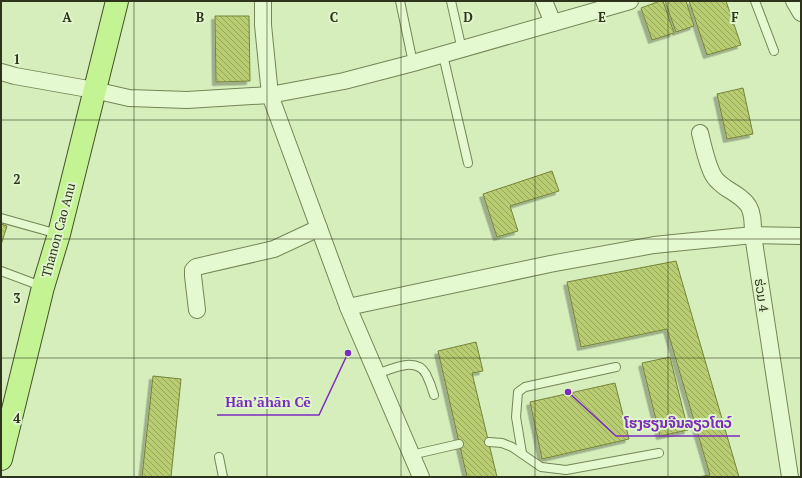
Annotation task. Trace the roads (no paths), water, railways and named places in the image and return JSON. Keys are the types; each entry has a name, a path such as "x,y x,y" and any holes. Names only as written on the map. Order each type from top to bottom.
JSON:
{"main road":[{"name":"Thanon Cao Anu","path":"1,459 43,287 59,234 117,1"}],"street":[{"path":"263,1 263,25 270,95 348,307 421,477"},
{"path":"544,1 553,23"},
{"path":"1,72 14,76 94,90 129,98 187,100 270,95 344,81 413,63 630,1"},
{"path":"794,1 801,14"},
{"name":"ຮ່ວມ 4","path":"700,133 713,175 719,183 739,195 749,204 753,216 753,236 790,477"},
{"path":"197,310 193,276 193,270 196,267 274,249 319,228"},
{"path":"348,307 550,264 654,245 753,236 801,236"}],"lane":[{"path":"400,1 413,63"},
{"path":"451,1 462,50"},
{"path":"755,1 774,51"},
{"path":"443,55 468,163"},
{"path":"1,218 59,234"},
{"path":"1,271 43,287"},
{"path":"377,374 403,365 419,367 425,372 434,394"},
{"path":"522,453 516,416 518,392 525,387 616,367"},
{"path":"489,442 502,443 512,447 542,467 566,470 659,453"},
{"path":"412,455 459,444"},
{"path":"219,457 223,477"}],"place":[{"name":"Hān’āhān Cē","path":"348,353"},
{"name":"ໂຮງຮຽນຈີນລຽວໂຕວ໌","path":"568,392"}]}
